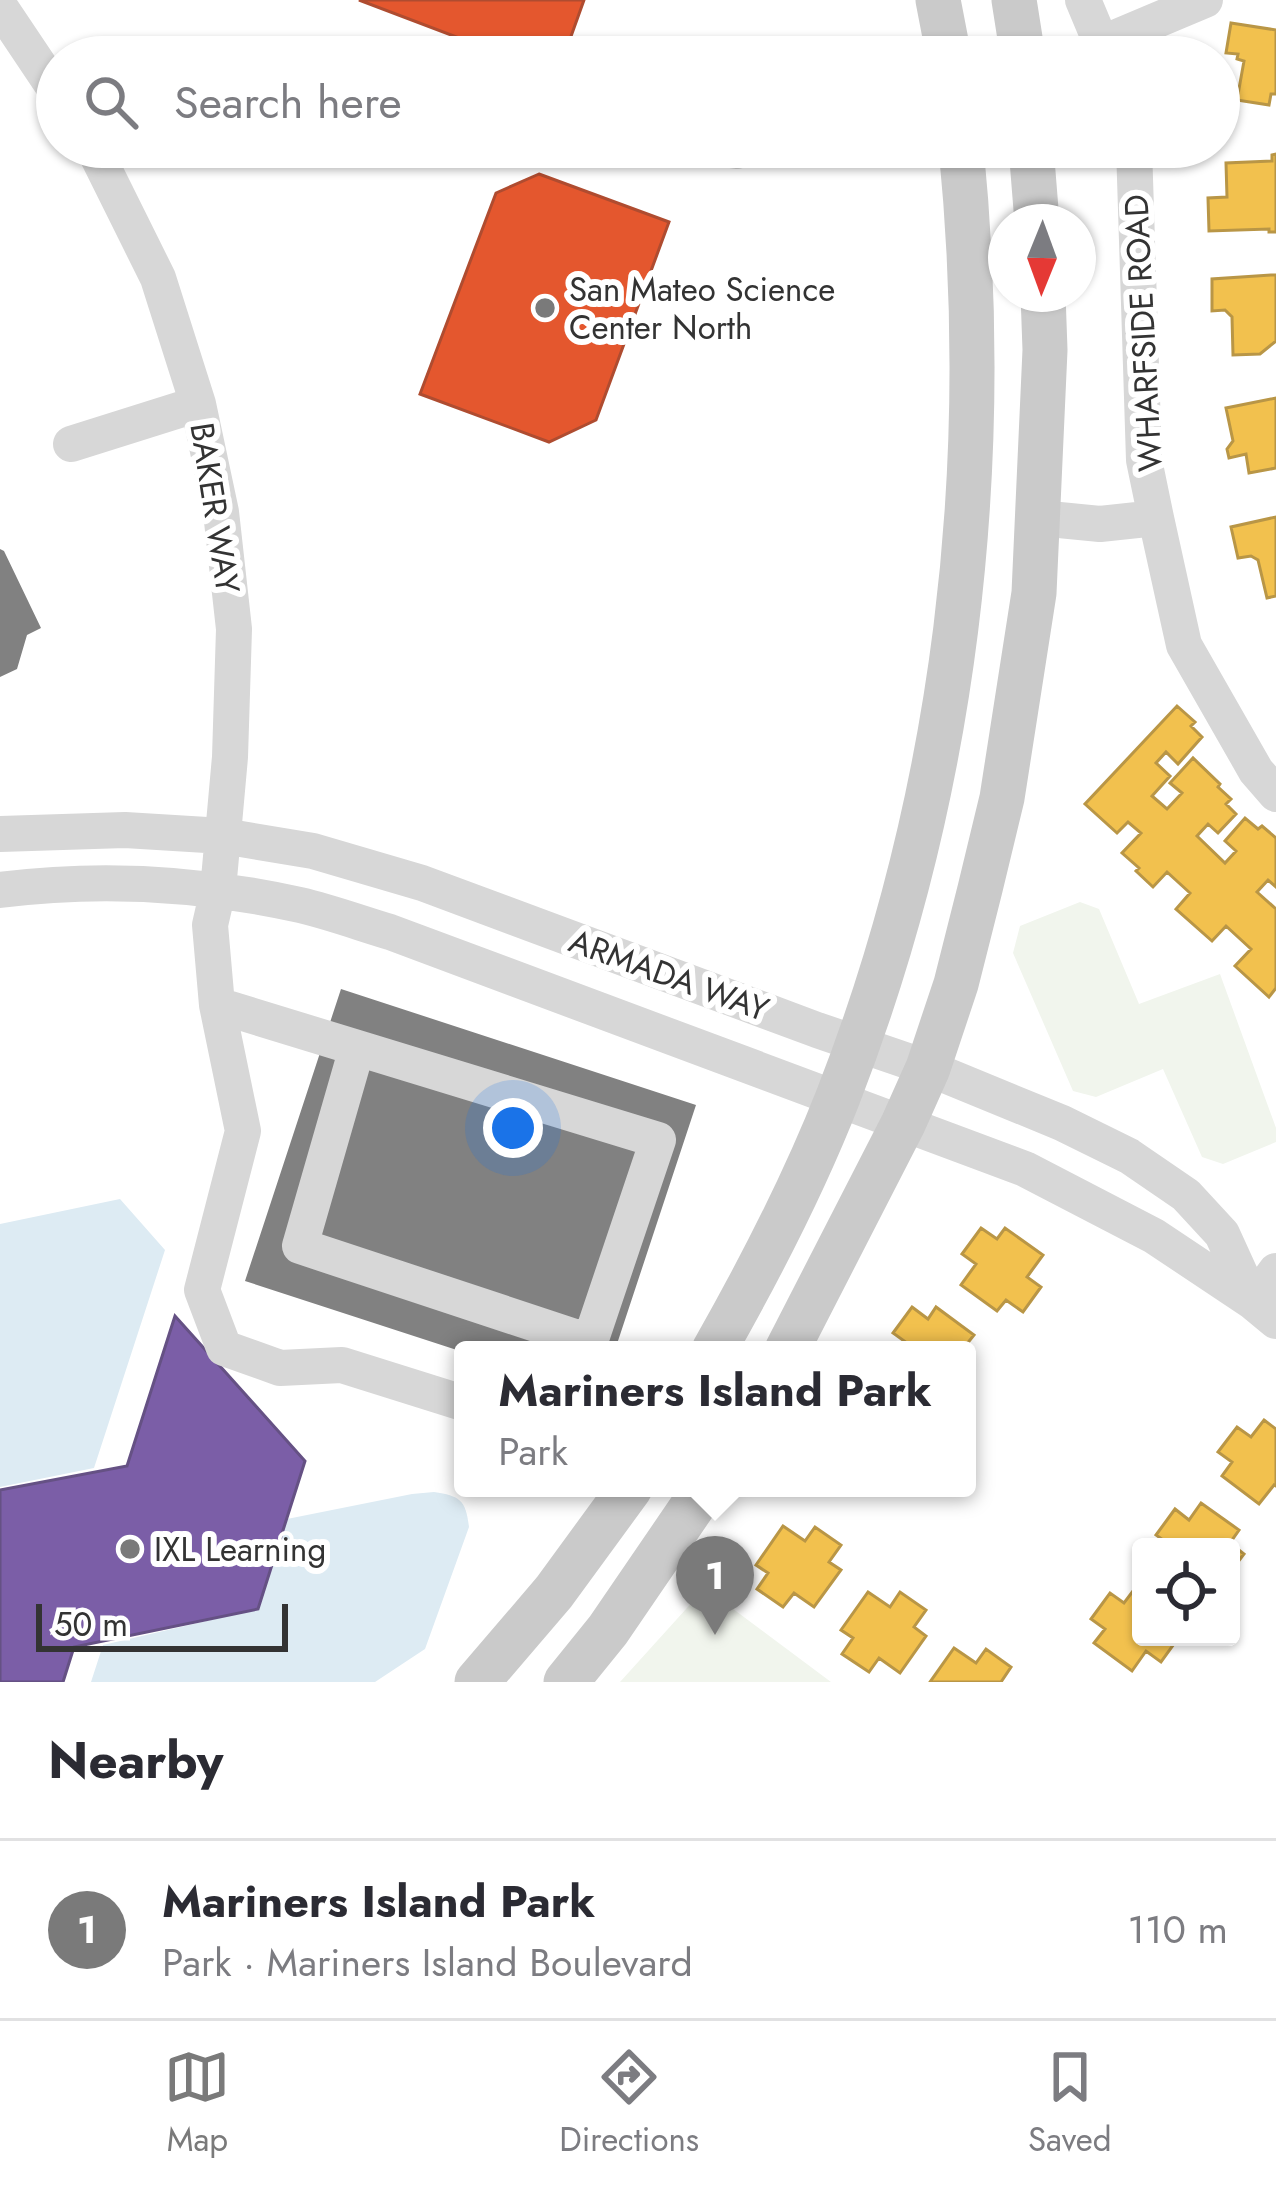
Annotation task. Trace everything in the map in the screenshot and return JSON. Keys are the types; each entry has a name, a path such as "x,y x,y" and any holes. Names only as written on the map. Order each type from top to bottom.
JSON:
{"main road":[{"path":"938,0 945,36"},
{"path":"1014,0 1020,36"},
{"path":"719,1341 837,1100 899,914 921,830 946,707 968,524 973,375 963,168"},
{"path":"1032,168 1035,204"},
{"path":"792,1341 928,1068 956,984 1002,798 1034,593 1043,312"},
{"path":"477,1682 554,1592 623,1497"},
{"path":"566,1682 620,1613 699,1497"}],"street":[{"path":"1083,0 1100,36"},
{"path":"1136,36 1205,0"},
{"path":"0,7 36,61"},
{"name":"BAKER WAY","path":"103,168 158,278 198,404 220,512 234,629 230,757 218,890 210,925 217,1005 243,1131 202,1290 224,1348 280,1368 342,1365 454,1400"},
{"name":"WHARFSIDE ROAD","path":"1135,168 1144,460 1184,645 1256,771 1276,794"},
{"path":"71,444 198,404"},
{"name":"WHARFSIDE ROAD","path":"1039,518 1100,524 1156,518"},
{"name":"ARMADA WAY","path":"0,834 125,830 223,836 314,851 422,883 928,1068 1063,1123 1129,1156 1186,1195 1222,1234 1264,1311"},
{"name":"ARMADA WAY","path":"0,890 134,883 218,890 303,906 390,932 1025,1169 1154,1237 1264,1311"},
{"path":"217,1005 658,1140 590,1341"},
{"path":"357,1048 300,1246 587,1341"},
{"path":"1264,1311 1276,1271"}],"shaded area":[{"path":"1080,902 1099,909 1139,1004 1220,974 1276,1128 1276,1142 1223,1164 1202,1157 1163,1069 1096,1097 1073,1091 1013,953 1020,926"},
{"path":"120,1199 165,1250 94,1468 0,1487 0,1224"},
{"path":"434,1492 460,1501 469,1527 425,1649 375,1682 91,1682 103,1645 258,1609 287,1519"},
{"path":"705,1588 831,1682 620,1682"}],"building: Homes":[{"path":"1231,23 1276,30 1276,94 1271,94 1269,105 1240,100 1244,61 1240,60 1240,36 1229,36"},
{"path":"1276,154 1276,232 1209,231 1208,198 1227,197 1226,168 1272,161"},
{"path":"1276,275 1276,341 1260,354 1233,355 1232,317 1225,310 1212,311 1212,279"},
{"path":"1276,398 1276,468 1249,473 1246,454 1229,458 1227,449 1233,441 1226,408"},
{"path":"1276,517 1276,596 1267,598 1258,560 1238,558 1231,527"},
{"path":"1177,706 1195,722 1191,726 1202,737 1178,764 1166,752 1156,763 1170,776 1152,796 1167,809 1182,793 1170,783 1193,758 1220,784 1231,799 1226,804 1236,814 1218,833 1208,824 1197,836 1225,863 1236,851 1225,841 1245,818 1276,838 1276,887 1268,880 1257,892 1276,909 1276,988 1269,997 1235,966 1251,949 1226,926 1212,941 1176,909 1190,893 1167,872 1153,887 1136,871 1139,868 1122,853 1141,833 1128,822 1117,833 1085,804"},
{"path":"981,1228 997,1239 1005,1228 1043,1255 1027,1277 1041,1287 1023,1312 1006,1300 997,1311 961,1285 976,1264 962,1254"},
{"path":"912,1307 928,1319 936,1307 974,1335 969,1341 904,1341 893,1333"},
{"path":"1264,1420 1276,1429 1276,1486 1259,1504 1222,1476 1232,1462 1218,1452 1237,1427 1251,1437"},
{"path":"1201,1503 1239,1530 1233,1538 1156,1535 1175,1509 1189,1520"},
{"path":"783,1526 805,1541 815,1527 841,1545 829,1562 841,1570 814,1607 794,1593 783,1607 757,1589 768,1573 756,1565"},
{"path":"868,1592 890,1607 900,1592 926,1610 914,1627 926,1636 900,1673 879,1658 869,1672 842,1654 853,1638 841,1630"},
{"path":"1132,1592 1132,1646 1173,1646 1161,1662 1146,1651 1132,1671 1094,1643 1105,1629 1091,1619 1110,1593 1124,1603"},
{"path":"954,1648 976,1663 986,1649 1011,1667 1001,1682 930,1682"}],"building: Shops":[{"path":"359,0 584,0 571,36 454,36"},
{"name":"San Mateo Science Center North","path":"539,174 669,222 596,420 549,442 420,394 496,193"}],"building: Offices":[{"path":"175,1316 305,1461 258,1609 74,1647 63,1682 0,1682 0,1490 127,1466"}],"building: Other":[{"path":"0,549 41,628 27,635 17,669 0,677"},
{"path":"341,989 696,1105 618,1341 454,1341 454,1349 245,1281"}],"place":[{"name":"San Mateo Science Center North","path":"545,308"},
{"name":"IXL Learning","path":"130,1549"},
{"name":"Mariners Island Park","path":"715,1635"}]}
